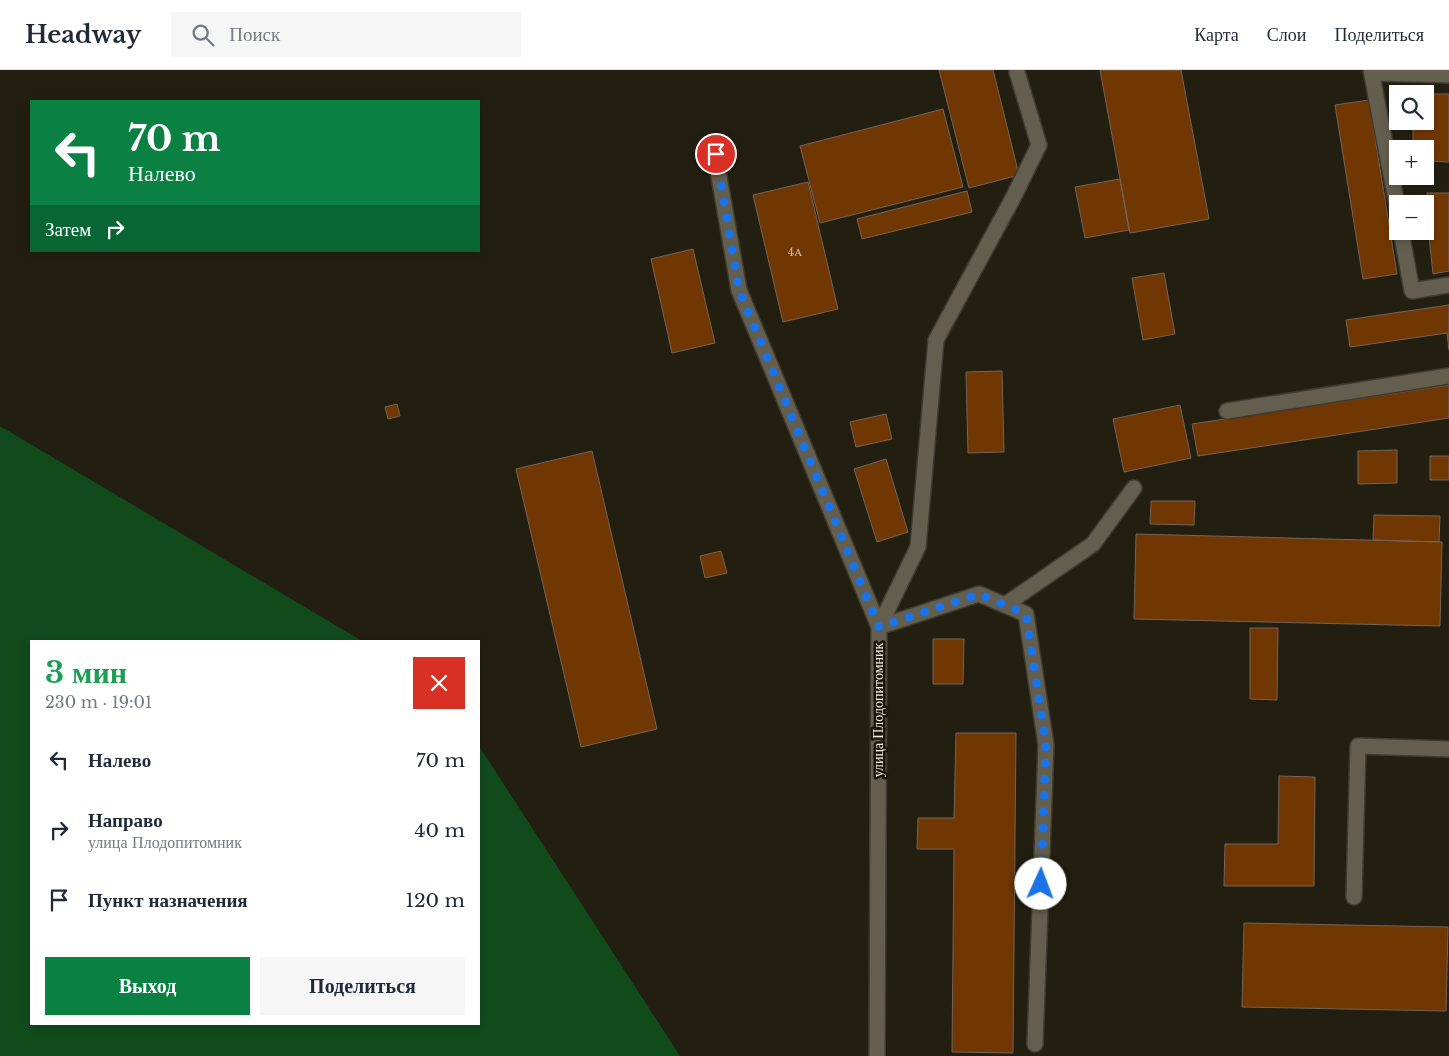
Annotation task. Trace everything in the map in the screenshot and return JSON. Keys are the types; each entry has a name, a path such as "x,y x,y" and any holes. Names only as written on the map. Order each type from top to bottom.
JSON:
{"street":[{"path":"1395,195 1372,71 1449,75"},
{"path":"879,627 918,547 936,340 1013,198 1039,145 1018,72"},
{"name":"улица Плодопитомник","path":"716,154 739,290 879,627 877,1056"},
{"path":"1403,240 1412,291 1449,285"},
{"path":"1227,411 1449,376"},
{"path":"1005,605 1093,544 1134,488"},
{"path":"879,627 979,594 1026,614 1046,745 1035,1044"},
{"path":"1354,897 1358,746 1449,750"}],"green space":[{"path":"0,426 360,640 30,640 30,1025 480,1025 480,748 680,1056 0,1056"}],"building":[{"path":"939,70 993,70 1019,175 969,188"},
{"path":"1100,70 1181,70 1209,219 1130,233"},
{"path":"1434,94 1449,94 1449,162 1434,161 1434,140 1413,140 1413,130 1434,130"},
{"path":"1369,100 1389,224 1389,240 1392,240 1397,274 1363,279 1335,105"},
{"path":"943,109 963,187 820,223 800,146"},
{"path":"1120,179 1129,230 1085,238 1075,187"},
{"path":"808,182 838,309 783,322 753,195"},
{"path":"967,191 972,212 862,239 857,219"},
{"path":"1427,193 1449,193 1449,271 1433,274 1429,240 1434,240 1434,195 1427,195"},
{"path":"693,249 715,343 672,353 651,259"},
{"path":"1164,273 1175,334 1143,340 1132,278"},
{"path":"1449,305 1449,350 1447,333 1350,347 1346,320"},
{"path":"1002,371 1004,452 968,453 966,372"},
{"path":"1449,385 1449,418 1198,456 1192,424"},
{"path":"397,404 400,416 388,419 385,407"},
{"path":"1180,405 1191,458 1124,472 1113,419"},
{"path":"886,414 892,439 856,447 850,422"},
{"path":"1397,450 1397,483 1358,484 1358,451"},
{"path":"592,451 657,729 581,747 516,469"},
{"path":"1430,456 1449,456 1449,480 1430,480"},
{"path":"886,459 908,532 877,542 854,469"},
{"path":"1151,501 1195,501 1194,525 1150,524"},
{"path":"1374,515 1440,516 1439,542 1373,540"},
{"path":"1136,534 1442,542 1440,626 1134,619"},
{"path":"721,551 727,573 705,578 700,556"},
{"path":"1250,628 1278,628 1277,700 1250,699"},
{"path":"933,639 964,639 963,684 933,684"},
{"path":"956,733 1016,733 1013,1053 952,1052 954,849 917,849 918,818 954,818"},
{"path":"1279,776 1315,777 1314,886 1224,886 1225,844 1278,844"},
{"path":"1244,923 1448,927 1446,1011 1242,1007"}],"route":[{"path":"716,154 739,290 879,627 979,594 1026,614 1046,745 1041,884"}]}
